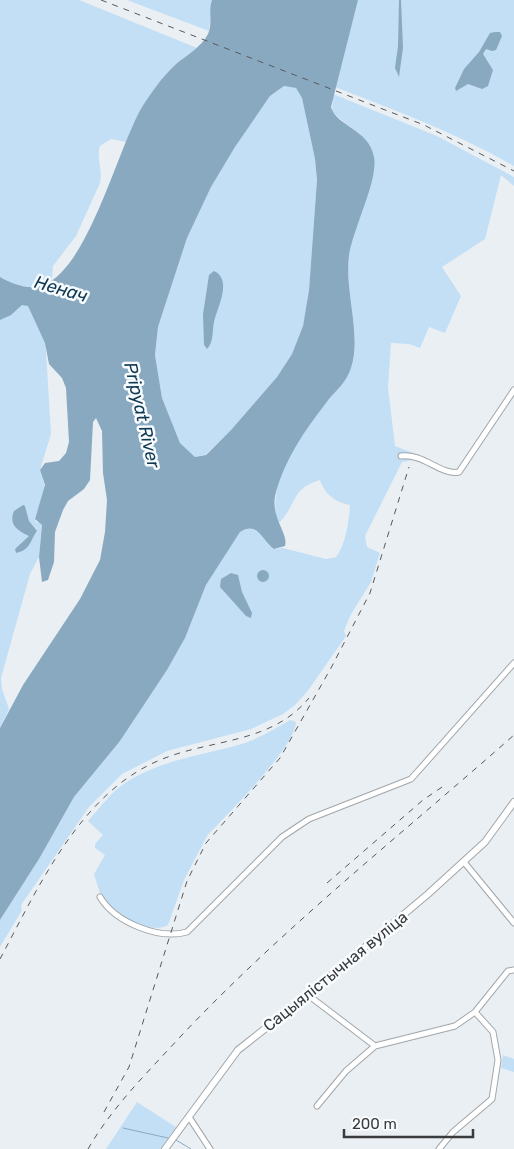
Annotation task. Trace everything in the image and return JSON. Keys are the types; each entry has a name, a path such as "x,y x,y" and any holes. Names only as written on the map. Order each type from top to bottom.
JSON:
{"street":[{"path":"401,456 411,455 419,457 451,473 456,473 460,470 514,390"},
{"path":"100,897 106,907 134,926 170,933 187,932 282,836 309,820 411,779 514,663"},
{"name":"Сацыялістычная вуліца","path":"164,1149 238,1050 308,995 464,862 485,842 514,802"},
{"path":"464,862 514,922"},
{"path":"316,1106 346,1071 375,1046 455,1026 475,1012 508,971 514,970"},
{"path":"308,995 375,1046"},
{"path":"439,1149 453,1132 492,1099 498,1060 493,1032 475,1012"},
{"path":"189,1117 210,1149"}],"shaded area":[{"path":"0,0 79,0 197,48 177,63 159,82 141,111 126,142 111,139 100,146 100,183 76,236 53,266 46,351 51,434 40,470 45,487 35,518 36,522 42,523 39,557 30,574 1,678 2,689 9,709 0,728"},
{"path":"127,0 212,0 209,31"},
{"path":"358,0 514,0 514,166 449,133 335,87"},
{"path":"284,86 296,88 302,98 315,159 317,180 309,290 303,326 292,354 277,377 231,430 205,455 195,457 180,443 162,398 155,355 158,327 187,238 211,187 235,147 270,96"},
{"path":"333,94 437,136 514,177 514,186 501,175 485,239 442,267 461,296 445,333 429,327 420,348 409,344 391,343 388,387 395,446 418,455 419,459 402,462 365,536 367,547 380,553 371,582 350,616 344,631 346,636 307,692 295,705 283,714 251,729 167,751 122,774 89,807 21,905 22,910 0,947 0,920 39,859 74,797 120,741 167,670 185,638 206,585 240,532 251,528 256,530 274,549 283,548 326,559 336,557 345,539 350,505 331,497 320,480 310,484 299,493 278,524 275,508 276,492 288,459 306,429 344,380 350,370 355,354 348,269 349,256 350,247 375,165 373,154 364,139 332,111"},
{"path":"290,720 296,722 293,734 284,748 258,781 207,836 184,880 168,925 161,928 143,926 109,906 101,894 94,874 105,855 95,848 95,844 103,835 88,821 110,796 125,783 153,768 242,744"},
{"path":"503,1055 514,1059 514,1072 501,1068"},
{"path":"137,1102 176,1127 160,1149 106,1149"}],"water":[{"path":"212,0 358,0 331,107 339,119 366,140 374,157 373,178 349,256 349,285 355,346 353,360 344,381 318,413 296,445 280,480 276,492 275,509 284,536 285,546 274,549 256,530 251,528 240,532 206,585 185,638 167,670 120,741 74,797 39,859 0,920 0,728 23,685 80,599 100,560 105,532 107,500 103,473 102,431 96,418 93,422 90,480 84,489 68,501 63,510 55,532 54,562 48,580 42,582 39,557 42,525 35,519 45,485 40,470 45,463 59,461 66,453 69,442 66,388 62,378 49,364 45,343 28,306 22,305 11,315 0,320 0,277 21,286 39,287 60,274 75,255 88,232 132,126 142,107 175,65 197,47 208,34","holes":["284,86 296,88 302,98 315,159 317,180 309,290 303,326 292,354 277,377 231,430 206,455 195,457 180,443 162,398 155,355 158,327 187,238 211,187 235,147 270,96"]},
{"path":"399,0 401,0 403,48 399,77 395,68 398,46"},
{"path":"500,32 502,36 496,50 486,49 483,54 493,70 488,86 482,89 468,84 456,91 455,88 464,69 479,52 490,33"},
{"path":"214,271 220,275 223,287 214,322 212,340 207,349 204,345 203,314 209,275"},
{"path":"23,505 25,506 29,521 37,531 25,550 16,553 15,549 29,536 18,530 12,521 14,511"},
{"path":"265,570 268,571 268,581 261,582 258,581 257,574 258,571"},
{"path":"231,573 238,575 242,592 252,613 251,618 246,616 220,587 221,579"}],"waterway":[{"path":"123,1128 168,1138"},
{"path":"176,1140 191,1149"}],"railway":[{"path":"101,0 424,125 514,171"},
{"path":"104,1112 129,1067 187,881 206,843 280,758 331,668 370,593 409,467"},
{"path":"0,959 47,871 87,816 110,792 136,773 165,758 242,738 278,724 294,713 309,698"},
{"path":"88,1149 108,1118 131,1090 220,996 302,919 514,735"},
{"path":"327,883 423,800 445,785"}],"water label":[{"name":"Ненач","path":"61,289"},
{"name":"Pripyat River","path":"142,415"}]}
